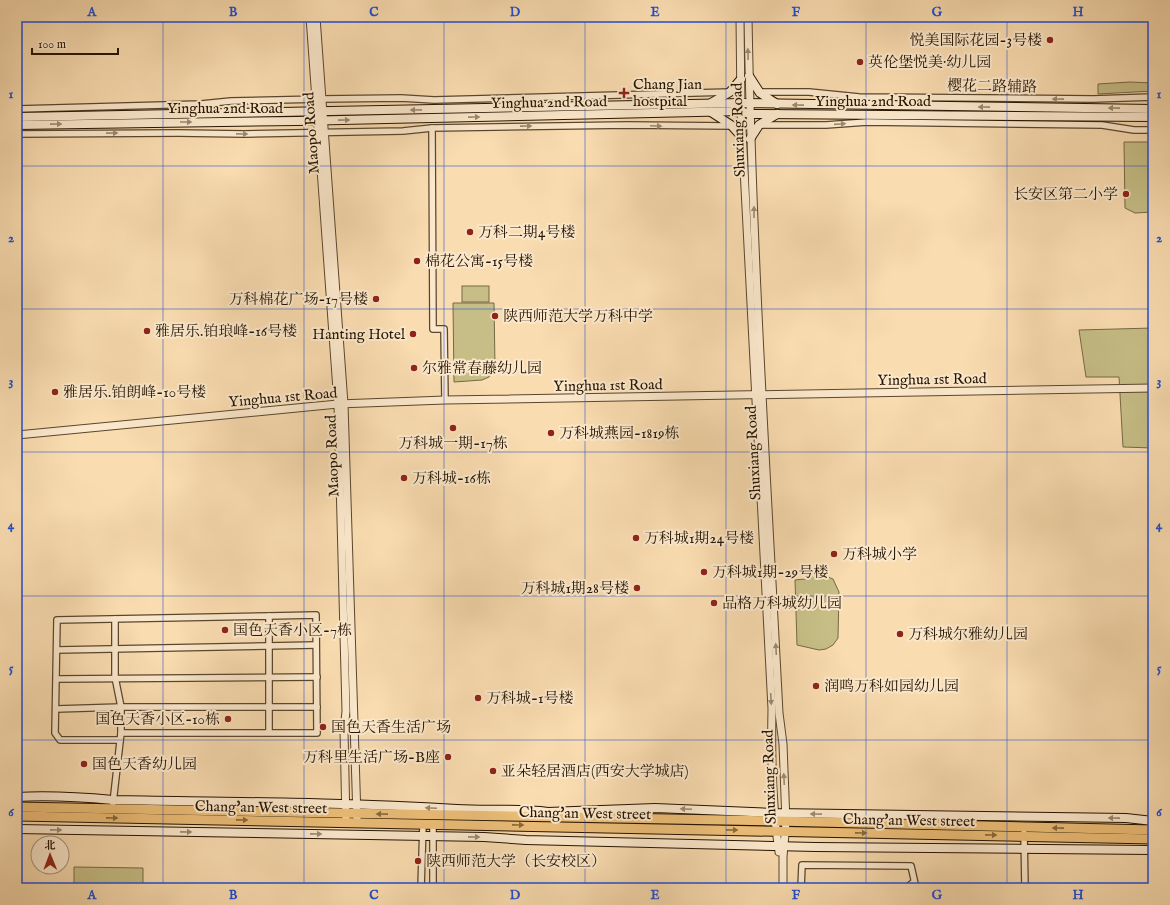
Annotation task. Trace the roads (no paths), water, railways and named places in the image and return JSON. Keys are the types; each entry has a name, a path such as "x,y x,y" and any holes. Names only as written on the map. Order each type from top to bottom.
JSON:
{"main road":[{"path":"777,114 759,125 746,138 710,108 745,78 765,98 779,105"},
{"name":"Yinghua 2nd Road","path":"17,117 320,112 745,108 779,105 1153,109"},
{"name":"Yinghua 2nd Road","path":"17,125 321,121 710,108"},
{"name":"Yinghua 2nd Road","path":"745,108 777,114 1153,117"},
{"path":"17,797 73,796 113,805 356,803 479,810 532,810 548,812 655,808 775,817"},
{"name":"Chang'an West street","path":"17,807 113,805 346,818"},
{"name":"Chang'an West street","path":"17,816 346,818 775,817 1153,838"},
{"name":"Chang'an West street","path":"357,818 423,825 780,831 1153,830"},
{"path":"786,818 1111,818 1153,821"},
{"path":"17,829 433,836 781,846 1153,850"}],"street":[{"name":"Maopo Road","path":"310,17 322,132 341,404 352,713 355,728 357,818"},
{"name":"Maopo Road","path":"316,17 319,99"},
{"name":"Shuxiang Road","path":"740,17 745,78"},
{"name":"Shuxiang Road","path":"748,17 745,78 746,138 786,818 780,831"},
{"name":"Yinghua 2nd Road","path":"17,109 319,99 402,98 434,100 730,92"},
{"name":"樱花二路辅路","path":"759,92 809,92 859,97 1093,99 1153,97"},
{"path":"759,125 826,125 867,122 1102,125 1134,130 1153,130"},
{"name":"Yinghua 2nd Road","path":"17,134 178,132 244,134 403,131 432,128 627,125 732,126"},
{"path":"432,128 433,329 444,329 445,400"},
{"name":"Yinghua 1st Road","path":"17,435 341,404 445,400 1153,388"},
{"name":"Shuxiang Road","path":"760,395 772,709 771,741 775,817 780,831 783,888"},
{"name":"Maopo Road","path":"341,404 346,711 344,731 346,818"},
{"path":"120,740 60,740 56,733 56,620 316,615 317,733 121,733"},
{"path":"269,616 269,732"},
{"path":"113,805 121,733 121,707 115,677 114,619"},
{"path":"57,650 316,645"},
{"path":"57,679 115,677 317,677"},
{"path":"56,709 121,707 317,707"},
{"path":"345,782 356,782"},
{"path":"421,888 423,825"},
{"path":"433,825 433,888"},
{"path":"1024,831 1025,888"},
{"name":"Shuxiang Road","path":"780,888 781,846"},
{"path":"801,888 802,865 911,866 916,888"},
{"path":"906,888 914,882"}],"place":[{"name":"悦美国际花园-3号楼","path":"1050,40"},
{"name":"英伦堡悦美·幼儿园","path":"860,62"},
{"name":"Chang Jian hostpital","path":"624,93"},
{"name":"长安区第二小学","path":"1126,194"},
{"name":"万科二期4号楼","path":"470,232"},
{"name":"棉花公寓-15号楼","path":"417,261"},
{"name":"万科棉花广场-17号楼","path":"376,299"},
{"name":"陕西师范大学万科中学","path":"495,316"},
{"name":"雅居乐.铂琅峰-16号楼","path":"147,331"},
{"name":"Hanting Hotel","path":"413,334"},
{"name":"尔雅常春藤幼儿园","path":"414,368"},
{"name":"雅居乐.铂朗峰-10号楼","path":"55,392"},
{"name":"万科城一期-17栋","path":"453,428"},
{"name":"万科城燕园-1819栋","path":"551,433"},
{"name":"万科城-16栋","path":"404,478"},
{"name":"万科城1期24号楼","path":"636,538"},
{"name":"万科城小学","path":"834,554"},
{"name":"万科城1期-29号楼","path":"704,572"},
{"name":"万科城1期28号楼","path":"637,588"},
{"name":"品格万科城幼儿园","path":"714,603"},
{"name":"国色天香小区-7栋","path":"225,630"},
{"name":"万科城尔雅幼儿园","path":"900,634"},
{"name":"润鸣万科如园幼儿园","path":"816,686"},
{"name":"万科城-1号楼","path":"478,698"},
{"name":"国色天香小区-10栋","path":"228,719"},
{"name":"国色天香生活广场","path":"323,727"},
{"name":"万科里生活广场-B座","path":"448,757"},
{"name":"国色天香幼儿园","path":"84,764"},
{"name":"亚朵轻居酒店(西安大学城店)","path":"493,771"},
{"name":"陕西师范大学（长安校区）","path":"418,861"}]}
